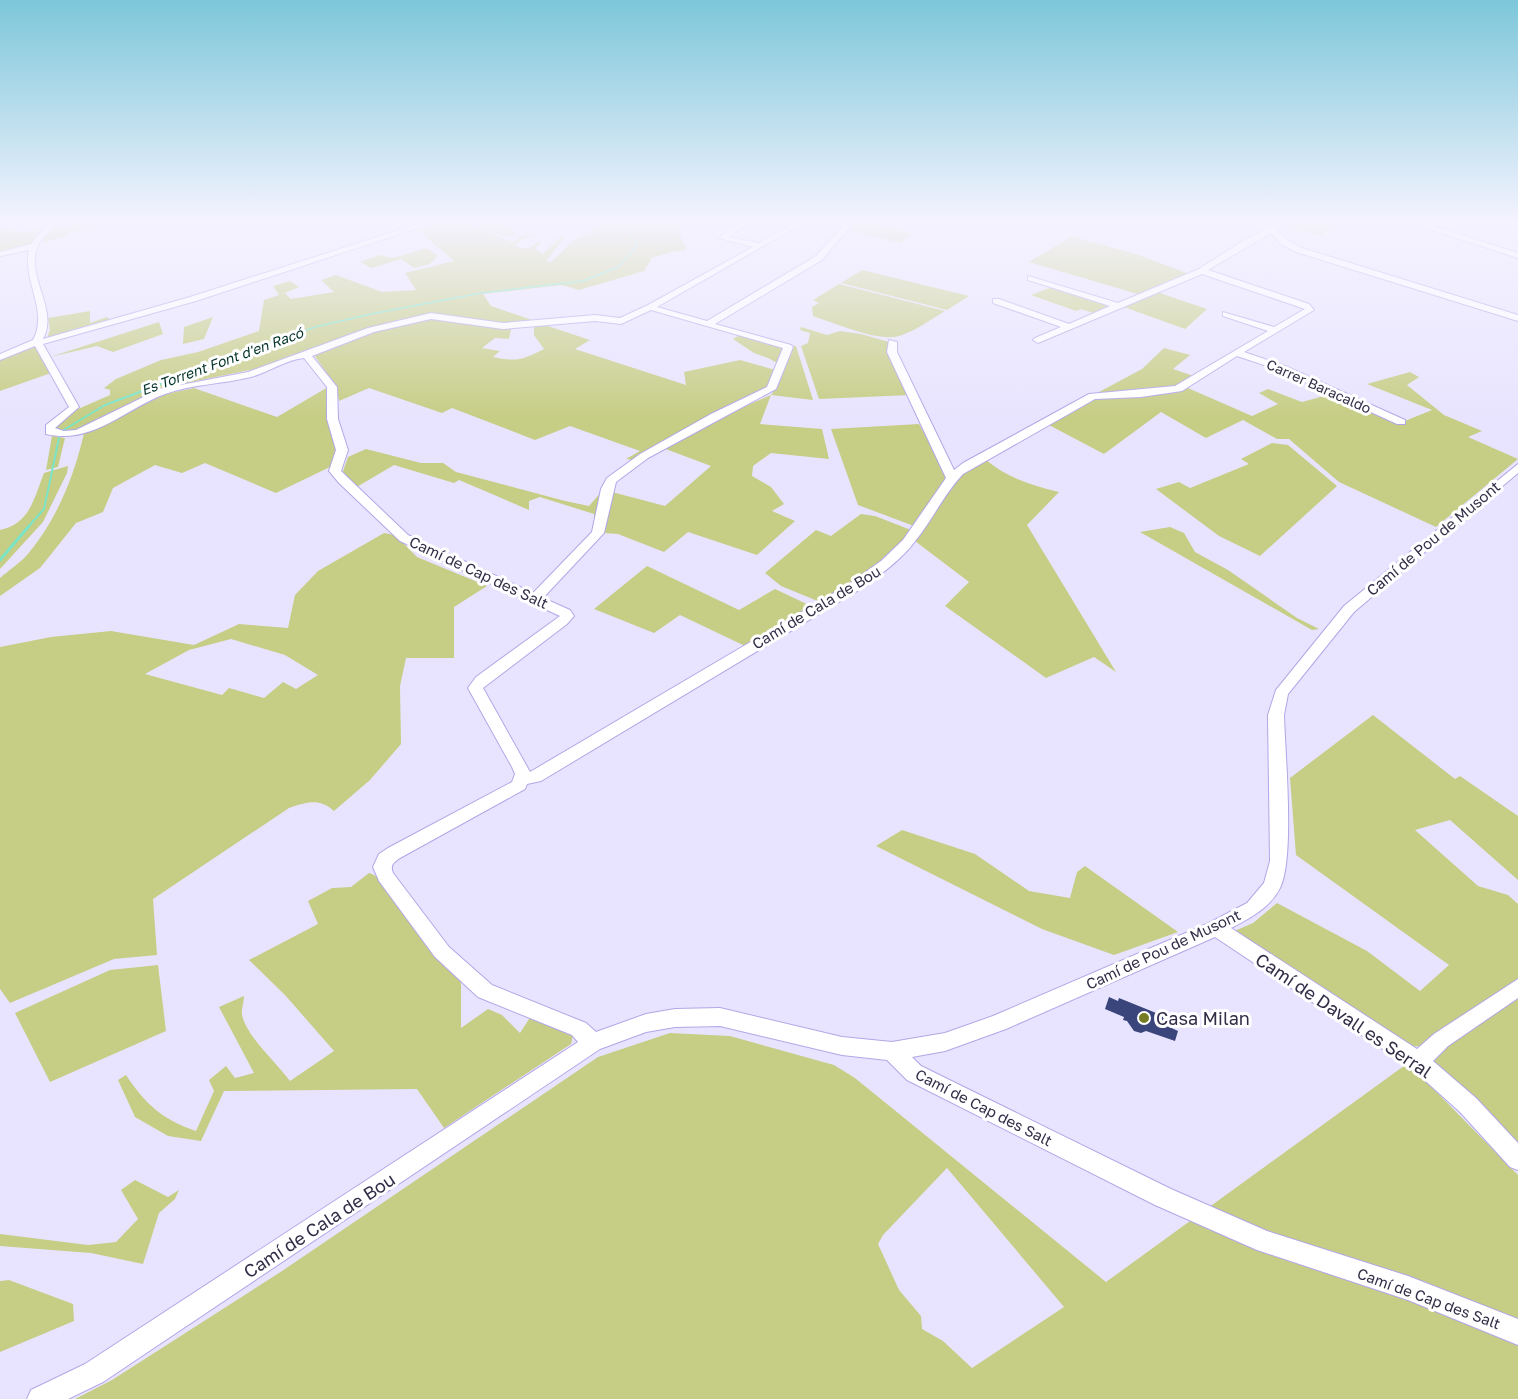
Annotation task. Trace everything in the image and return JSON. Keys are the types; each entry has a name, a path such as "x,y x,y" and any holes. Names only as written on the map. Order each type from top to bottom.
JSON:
{"street":[{"path":"37,287 44,329 38,342 74,407 72,411 53,423 50,432 66,436 98,425 166,390 250,374 371,330 430,316 503,326 595,318 621,321 687,287"},
{"path":"0,357 38,342 127,320 235,287"},
{"path":"708,324 770,287"},
{"path":"1060,287 1118,306"},
{"path":"1038,340 1163,287"},
{"name":"Camí de Cala de Bou","path":"522,780 535,777 854,587 887,564 913,537 952,478 967,465 1093,396 1164,392 1185,385 1236,352 1311,309 1249,287"},
{"path":"1419,287 1518,318"},
{"path":"996,301 1070,327"},
{"path":"535,598 598,532 611,480 644,456 715,416 771,389 776,381 788,347 651,307"},
{"path":"1226,314 1275,330"},
{"path":"892,342 892,352 952,478"},
{"name":"Carrer Baracaldo","path":"1236,352 1282,368 1401,422"},
{"name":"Camí de Cap des Salt","path":"306,355 332,387 330,409 333,430 342,450 335,471 343,481 404,538 560,609 567,616 481,680 475,688 520,766 522,780"},
{"name":"Camí de Pou de Musont","path":"892,1051 945,1042 999,1023 1216,928 1253,908 1272,886 1279,861 1276,715 1281,693 1350,609 1518,467"},
{"path":"522,780 510,791 394,853 385,859 382,867 385,876 442,952 485,991 579,1029 593,1043 622,1030 646,1023 675,1018 720,1017 842,1046 892,1051"},
{"name":"Camí de Davall es Serral","path":"1216,928 1418,1061 1468,1105 1518,1159"},
{"path":"1418,1061 1441,1040 1518,987"},
{"name":"Camí de Cala de Bou","path":"40,1399 94,1373 593,1043"},
{"name":"Camí de Cap des Salt","path":"892,1051 914,1072 1163,1197 1265,1242 1408,1288 1518,1332"}],"green space":[{"path":"274,287 298,287 285,293 291,299 334,292 329,287 369,287 382,292 416,290 414,287 542,287 483,294 491,306 535,321 514,325 480,324 437,313 372,327 321,348 289,356 264,367 162,388 81,429 64,433 55,431 54,426 78,409 110,395 110,390 104,388 116,379 161,360 198,352 259,331 264,300 279,295"},
{"path":"570,287 588,287 579,290"},
{"path":"834,287 852,287 945,311 905,334 890,337 868,334 813,316 812,307 819,303 813,300"},
{"path":"858,287 933,287 969,296 947,310"},
{"path":"1051,287 1058,287 1114,306 1096,314 1081,309 1076,311 1031,295"},
{"path":"1115,287 1159,287 1141,295"},
{"path":"1157,292 1207,309 1185,329 1124,307"},
{"path":"90,311 90,323 107,317 113,322 47,338 50,330 48,318"},
{"path":"213,317 204,339 183,344 184,327"},
{"path":"428,318 511,329 509,339 495,338 482,348 500,351 493,357 514,360 525,358 544,349 534,335 534,324 539,323 590,340 575,349 686,385 684,372 740,360 775,370 777,363 754,353 733,339 740,335 785,348 769,388 634,460 626,459 640,451 570,426 535,440 452,408 442,413 369,388 339,401 336,386 314,355 379,328"},
{"path":"159,322 163,334 113,352 97,346 50,357"},
{"path":"801,327 827,335 840,331 889,342 910,395 819,399 801,346 808,343 810,333 800,330"},
{"path":"794,346 796,346 813,400 771,395 778,386"},
{"path":"34,347 39,348 51,373 0,391 0,358"},
{"path":"1164,348 1190,355 1173,369 1194,376 1172,388 1139,392 1099,392 1142,369"},
{"path":"1410,372 1419,377 1407,385 1444,415 1482,431 1468,437 1518,459 1436,527 1339,482 1289,439 1277,439 1243,420 1206,438 1161,412 1104,454 1047,424 1097,398 1175,393 1188,388 1252,416 1278,404 1259,393 1268,389 1302,402 1335,393 1400,423 1432,410 1367,384"},
{"path":"328,387 330,430 338,449 337,462 330,467 276,493 205,463 182,473 155,465 113,488 103,512 76,523 40,568 0,596 0,578 28,554 56,512 70,481 84,433 104,425 156,396 194,388 277,417"},
{"path":"771,395 760,424 822,429 829,459 771,453 753,466 752,476 771,487 784,504 772,511 795,521 757,555 688,532 664,552 618,534 605,533 612,492 665,506 711,466 663,448 715,419"},
{"path":"919,424 948,477 914,526 858,505 831,429"},
{"path":"52,436 65,438 58,467 46,470"},
{"path":"1272,443 1288,445 1337,486 1260,556 1219,536 1156,489 1179,482 1190,488 1249,464 1241,459"},
{"path":"366,449 421,463 443,463 456,472 589,506 603,490 594,530 594,514 540,497 529,501 529,510 459,480 454,483 394,465 355,488 343,471 348,457"},
{"path":"985,459 993,466 1020,480 1059,492 1027,525 1116,672 1094,657 1046,678 945,606 969,582 915,541 961,475"},
{"path":"68,466 67,473 43,522 0,569 0,530 18,522 30,509 44,473"},
{"path":"861,514 875,516 911,530 912,534 884,562 820,602 781,586 765,573 816,530 831,536"},
{"path":"1170,527 1184,533 1195,552 1228,570 1297,618 1319,629 1312,630 1140,532"},
{"path":"384,533 395,535 417,557 487,586 454,607 454,658 406,658 400,686 401,744 370,780 334,811 323,804 313,802 289,808 153,899 157,955 114,959 10,1003 0,989 0,647 51,637 111,631 194,645 239,624 288,628 295,595 318,571","holes":["231,639 285,655 318,675 296,689 283,682 264,698 229,688 222,695 145,674 189,650"]},
{"path":"647,566 739,610 775,589 813,607 745,646 680,615 654,633 594,609"},
{"path":"1373,715 1455,779 1460,776 1518,816 1518,880 1450,820 1415,830 1478,886 1508,895 1518,904 1518,980 1420,1046 1406,1047 1230,933 1253,923 1277,903 1367,951 1420,991 1449,965 1296,855 1290,778"},
{"path":"902,830 975,854 1029,891 1070,898 1077,872 1085,866 1178,932 1114,955 1042,929 876,846"},
{"path":"369,873 388,886 398,897 461,982 461,1028 488,1009 502,1015 520,1033 531,1016 573,1035 571,1044 444,1128 417,1089 224,1091 201,1141 168,1136 135,1117 118,1080 126,1075 156,1110 196,1131 214,1091 209,1080 226,1066 235,1078 254,1073 219,1007 244,996 242,1013 245,1023 256,1041 290,1081 334,1051 285,995 249,960 318,924 308,901 332,888 351,887"},
{"path":"158,965 166,1031 50,1082 15,1013 110,970"},
{"path":"1518,993 1518,1146 1433,1061 1445,1044"},
{"path":"670,1033 730,1036 834,1065 855,1078 1106,1282 1408,1063 1518,1175 1518,1399 75,1399 112,1380 282,1271 598,1057","holes":["947,1168 1064,1307 972,1368 943,1341 922,1329 921,1316 899,1290 878,1244 883,1235"]},
{"path":"135,1180 168,1197 179,1190 175,1199 159,1213 143,1264 91,1253 0,1246 0,1234 88,1245 116,1242 138,1219 121,1190"},
{"path":"9,1280 73,1304 74,1321 0,1352 0,1281"}],"building":[{"name":"Casa Milan","path":"1109,997 1118,1001 1119,998 1166,1017 1163,1024 1178,1031 1175,1041 1146,1031 1141,1033 1134,1031 1127,1021 1123,1020 1124,1017 1105,1009"}],"waterway":[{"name":"Es Torrent Font d'en Racó","path":"234,356 315,327 481,293 530,287"},
{"name":"Es Torrent Font d'en Racó","path":"62,431 105,405 238,355"},
{"name":"Es Torrent Font d'en Racó","path":"28,527 44,509 59,438"},
{"name":"Es Torrent Font d'en Racó","path":"0,560 29,526"}],"place":[{"name":"Casa Milan","path":"1144,1018"}]}
